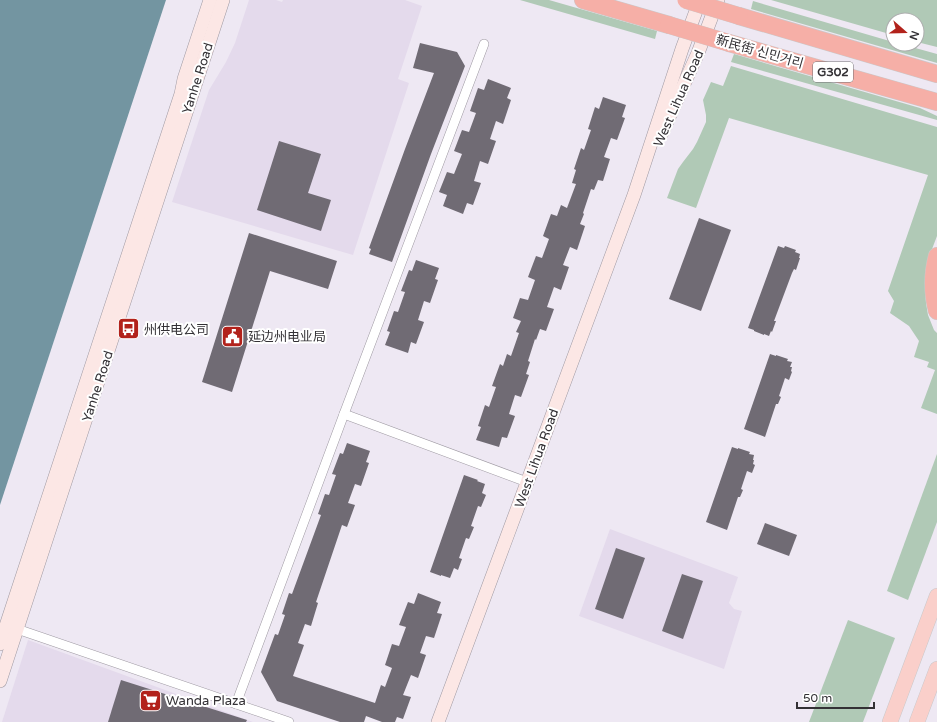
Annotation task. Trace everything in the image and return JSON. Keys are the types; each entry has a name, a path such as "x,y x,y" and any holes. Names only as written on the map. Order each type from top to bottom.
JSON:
{"highway":[{"name":"新民街 신민거리","path":"583,0 937,102"},
{"name":"G302","path":"686,0 937,74"},
{"path":"915,96 937,108"},
{"path":"937,256 933,287 937,312"}],"main road":[{"name":"Yanhe Road","path":"0,644 210,0"},
{"name":"Yanhe Road","path":"0,681 223,0"},
{"name":"West Lihua Road","path":"438,722 634,195 682,49 700,0"},
{"name":"West Lihua Road","path":"634,195 698,53 718,0"},
{"path":"890,722 937,596"},
{"path":"917,722 937,669"}],"street":[{"path":"236,704 484,44"},
{"path":"344,414 527,482"},
{"path":"17,629 289,722"}],"shaded area":[{"path":"249,0 276,0 282,2 283,0 405,0 422,6 398,79 409,83 353,255 172,202 209,90 226,62 235,43"},
{"path":"610,529 738,577 729,603 734,609 742,611 724,669 579,616"},
{"path":"28,640 253,722 2,722"}],"green space":[{"path":"520,0 549,0 657,31 655,39"},
{"path":"771,0 937,0 937,47 925,44 925,12 885,12 885,33"},
{"path":"753,1 885,40 885,48 751,9"},
{"path":"925,51 937,54 937,63 899,52 925,52"},
{"path":"734,54 920,108 937,116 937,120 731,62"},
{"path":"731,66 937,127 937,236 929,257 925,288 928,315 934,330 937,333 937,414 921,408 935,370 927,367 929,362 914,357 919,341 909,326 890,313 894,301 888,291 928,175 729,118 696,208 667,198 678,169 693,149 706,122 703,100 711,82 723,86"},
{"path":"937,454 937,522 908,600 887,591"},
{"path":"848,620 895,638 863,722 809,722"}],"water":[{"path":"0,0 166,0 0,505"}],"building":[{"path":"420,43 457,52 465,66 392,262 369,254 371,249 369,248 434,73 413,68"},
{"path":"488,79 511,88 507,98 511,100 503,124 496,121 490,139 496,141 488,164 480,161 474,181 481,183 473,205 467,203 463,214 443,206 447,195 439,192 447,172 454,174 462,154 454,151 462,130 469,132 476,113 470,111 478,88 484,90"},
{"path":"603,97 626,105 622,117 625,118 617,140 611,138 604,157 610,159 603,181 598,180 594,190 591,189 580,224 585,226 577,250 570,247 563,265 569,267 561,290 554,287 547,307 554,309 546,331 540,329 536,340 535,339 528,361 530,362 526,374 529,375 521,397 515,395 509,414 515,416 507,438 502,437 499,447 476,440 481,427 478,426 485,405 489,407 496,387 492,386 500,364 503,366 507,354 511,356 519,333 516,332 521,321 513,318 520,298 528,300 535,280 528,277 536,256 542,258 549,239 543,236 551,214 557,216 561,205 567,208 576,184 572,183 576,170 574,169 581,148 584,150 591,130 588,129 595,107 599,109"},
{"path":"279,141 321,154 308,193 331,200 321,231 257,210"},
{"path":"699,218 731,230 701,311 669,299"},
{"name":"延边州电业局","path":"249,233 337,261 328,289 270,271 232,392 202,382"},
{"path":"778,246 784,248 785,246 796,250 795,252 800,254 800,258 796,270 794,269 792,273 774,321 776,321 772,332 771,331 769,336 748,328"},
{"path":"416,260 439,268 435,279 438,280 430,303 424,301 418,320 424,322 416,344 411,342 408,353 385,345 390,332 387,331 394,311 398,312 405,292 401,291 409,270 412,271"},
{"path":"770,354 788,359 787,361 792,362 790,367 792,367 792,372 789,380 785,378 779,396 781,397 778,404 776,404 765,437 744,429"},
{"path":"347,443 370,451 366,462 369,463 361,486 355,484 348,503 355,505 347,527 342,525 316,602 318,603 311,626 305,624 298,643 304,645 293,676 375,703 381,685 385,687 392,668 385,665 392,644 399,646 406,627 399,625 408,602 414,604 418,593 441,602 437,613 442,614 434,638 426,636 420,653 426,655 418,678 411,675 403,695 411,697 403,719 397,717 395,722 382,722 366,716 364,722 340,722 277,701 261,672 275,634 278,635 285,615 282,614 289,593 292,594 321,515 318,514 325,494 329,495 336,475 332,474 340,453 343,454"},
{"path":"732,447 750,452 749,454 754,455 753,464 755,465 752,473 747,471 741,489 743,490 740,497 738,497 727,530 706,522"},
{"path":"464,475 485,484 482,493 486,495 481,507 478,506 471,526 474,527 469,539 466,538 459,558 462,559 458,570 454,568 450,578 430,572"},
{"path":"765,523 797,535 789,556 757,544"},
{"path":"616,548 645,558 623,619 595,609"},
{"path":"682,574 703,581 683,639 662,631"},
{"name":"Wanda Plaza","path":"121,680 247,720 246,722 108,722"}],"place":[{"name":"州供电公司","path":"128,329"},
{"name":"延边州电业局","path":"233,336"},
{"name":"Wanda Plaza","path":"150,700"}]}
